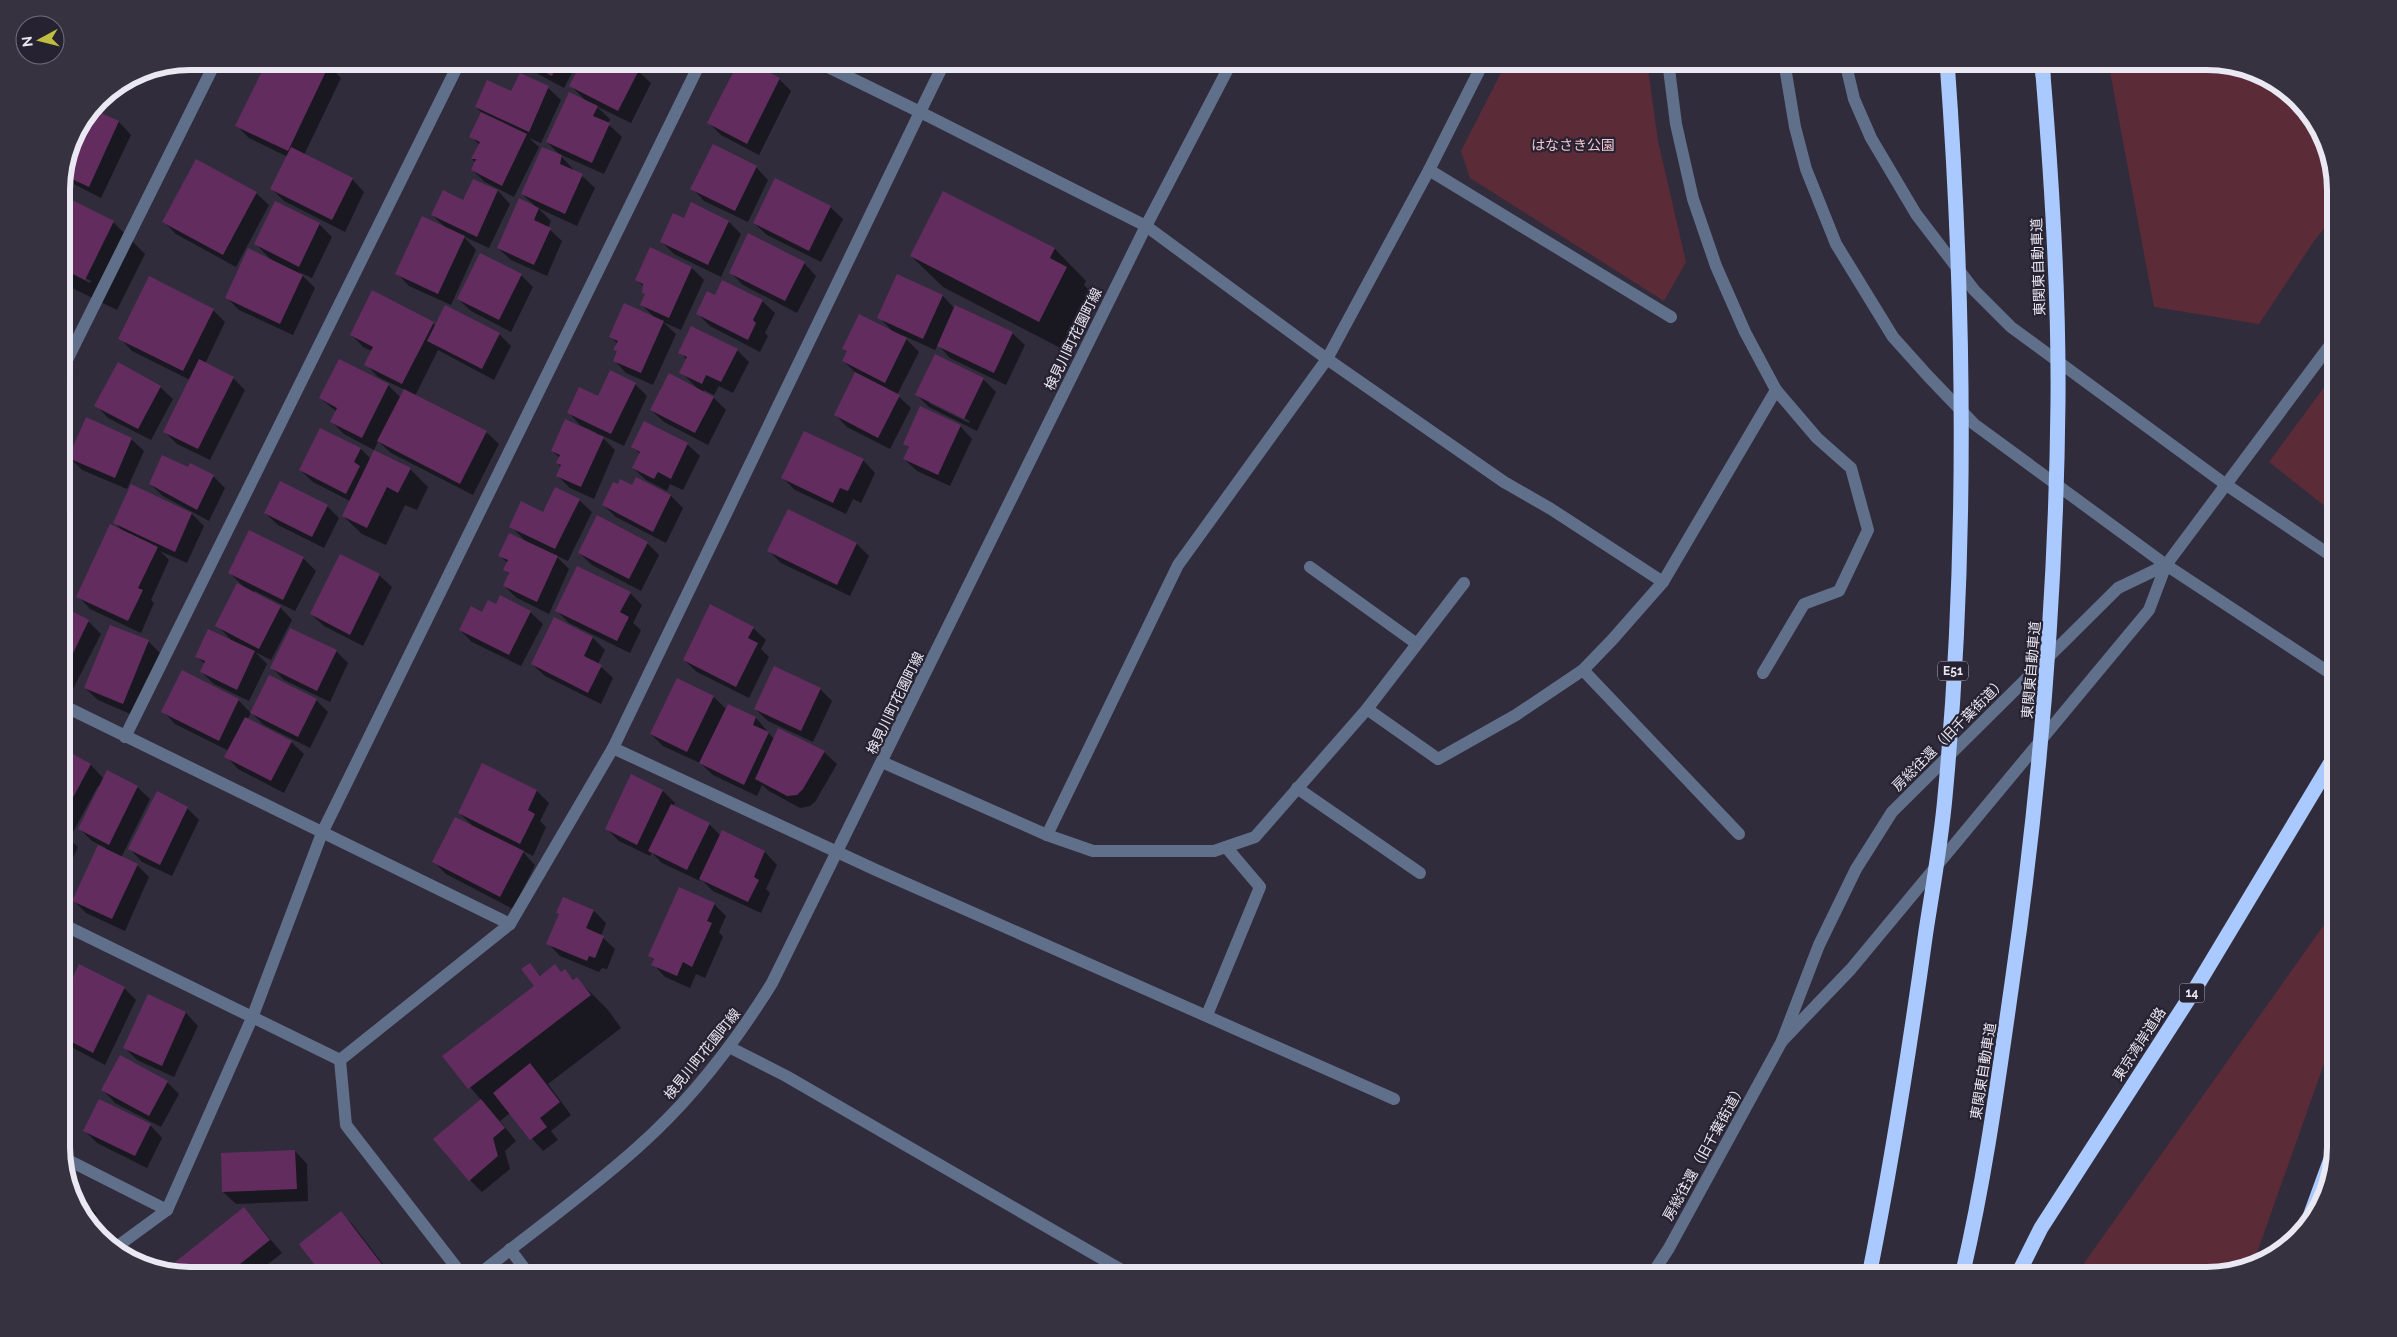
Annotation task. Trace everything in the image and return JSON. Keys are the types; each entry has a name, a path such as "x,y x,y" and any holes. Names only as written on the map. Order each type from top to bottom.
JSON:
{"highway":[{"name":"E51","path":"1871,1267 1891,1166 1916,1007 1945,799 1954,664 1962,398 1960,285 1948,70"},
{"name":"東関東自動車道","path":"1964,1267 1973,1227 1998,1083 2020,932 2036,790 2051,624 2058,389 2051,176 2042,70"},
{"name":"東京湾岸道路","path":"2022,1267 2041,1228 2195,989 2327,769"}],"street":[{"path":"70,354 212,70"},
{"path":"126,737 456,70"},
{"path":"120,1244 167,1210 252,1018 322,834 697,70"},
{"path":"834,70 1146,226 1327,359 1504,482 1551,509 1663,582"},
{"path":"340,1060 510,924 613,748 941,70"},
{"name":"検見川町花園町線","path":"488,1267 638,1147 696,1088 730,1047 772,983 1146,226 1227,70"},
{"path":"1047,835 1178,564 1327,359 1429,170 1479,70"},
{"path":"1669,70 1676,124 1693,199 1716,266 1745,332 1776,390 1817,438 1851,468 1868,530 1839,591 1804,604 1763,673"},
{"path":"1786,70 1795,127 1806,169 1836,244 1893,337 1928,376 1974,424 2166,565 2327,671"},
{"path":"1847,70 1854,100 1888,169 1916,214 1974,290 2011,327 2225,484 2327,553"},
{"path":"1429,170 1671,317"},
{"path":"2166,565 2327,349"},
{"path":"1367,708 1438,759 1516,715 1583,670 1663,582 1776,390"},
{"name":"房総往還（旧千葉街道）","path":"1782,1041 1851,969 2149,610 2166,565"},
{"name":"房総往還（旧千葉街道）","path":"1656,1267 1782,1041 1819,944 1856,869 1892,812 2118,588 2166,565"},
{"path":"1310,567 1417,644"},
{"path":"882,762 1047,835 1093,851 1214,851 1255,837 1367,708 1464,583"},
{"path":"1583,670 1739,834"},
{"path":"70,709 322,834 510,924"},
{"path":"613,748 838,851 1394,1099"},
{"path":"1297,788 1420,872"},
{"path":"1206,1015 1260,887 1226,847"},
{"path":"70,928 340,1060"},
{"path":"730,1047 786,1076 1103,1267"},
{"path":"340,1060 346,1125 456,1267"},
{"path":"71,1161 167,1210"},
{"path":"510,1249 523,1267"}],"green space":[{"name":"はなさき公園","path":"1502,70 1648,70 1658,141 1686,262 1664,301 1470,178 1461,151"},
{"path":"2110,70 2223,71 2246,76 2260,82 2274,90 2297,111 2315,137 2325,166 2327,225 2314,241 2259,324 2154,307"},
{"path":"2327,383 2327,508 2269,462"},
{"path":"2327,921 2327,1055 2256,1257 2231,1265 2215,1267 2081,1267"}],"building":[{"path":"263,70 327,70 288,151 235,126"},
{"path":"540,70 555,70 552,76"},
{"path":"577,70 639,70 618,111 569,86"},
{"path":"734,70 765,70 780,78 747,144 707,123"},
{"path":"520,73 549,86 529,132 475,107 487,80 511,91"},
{"path":"569,92 598,106 593,116 610,123 592,163 546,142"},
{"path":"99,112 119,121 89,187 70,178 71,174 82,137"},
{"path":"481,112 527,134 502,186 471,170 476,159 471,159 480,142 469,137"},
{"path":"713,144 757,166 735,211 690,189"},
{"path":"291,147 353,178 332,220 270,189"},
{"path":"542,147 562,155 560,164 583,174 565,214 521,194"},
{"path":"196,159 257,192 223,255 162,222"},
{"path":"775,178 831,206 809,251 753,223"},
{"path":"473,179 498,190 477,237 431,215 443,190 463,200"},
{"path":"943,191 1055,248 1050,258 1067,267 1039,322 910,256"},
{"path":"519,198 539,208 534,220 551,228 534,265 497,248"},
{"path":"70,199 114,221 85,280 70,272"},
{"path":"275,201 320,223 299,267 254,244"},
{"path":"691,202 729,221 708,265 660,242 673,213 684,218"},
{"path":"422,216 465,236 438,294 395,274"},
{"path":"748,233 805,262 785,301 729,273"},
{"path":"650,247 692,267 669,318 640,305 645,294 642,293 643,284 635,280"},
{"path":"248,248 303,275 280,324 225,298"},
{"path":"480,253 522,274 499,320 457,299"},
{"path":"897,274 943,295 923,339 877,318"},
{"path":"149,276 214,309 183,371 118,339"},
{"path":"722,280 763,300 753,320 756,323 748,340 696,314 707,291 715,295"},
{"path":"372,290 434,322 402,384 364,365 373,347 350,335"},
{"path":"624,303 664,321 641,373 613,361 617,351 613,350 618,341 609,337"},
{"path":"445,305 500,333 482,369 427,341"},
{"path":"955,305 1013,332 994,373 937,346"},
{"path":"859,314 907,338 885,383 842,361 847,351 842,349"},
{"path":"691,326 738,349 721,382 706,375 702,384 679,373 687,357 678,353"},
{"path":"935,354 984,378 964,419 915,395"},
{"path":"199,359 234,377 198,449 163,432"},
{"path":"339,359 389,384 362,438 330,422 337,408 319,398"},
{"path":"118,362 161,386 138,429 94,406"},
{"path":"610,370 636,383 611,434 567,413 579,387 598,396"},
{"path":"855,372 900,395 878,438 834,415"},
{"path":"669,373 714,397 695,433 650,410"},
{"path":"404,389 487,431 460,484 377,441"},
{"path":"920,406 961,425 938,475 903,459 909,447 903,444"},
{"path":"86,417 132,438 115,478 70,459 70,453"},
{"path":"565,419 604,437 581,487 556,476 561,465 556,463 560,455 551,451"},
{"path":"644,421 688,443 671,479 658,472 654,479 632,468 640,452 631,447"},
{"path":"320,428 361,448 354,462 360,466 346,494 299,470"},
{"path":"804,431 864,459 848,491 840,488 833,503 781,478"},
{"path":"374,450 411,468 398,493 387,487 367,528 342,516"},
{"path":"162,455 188,467 190,463 214,475 197,510 149,484"},
{"path":"636,477 671,495 653,532 602,505 613,482 618,484 620,479 632,485"},
{"path":"280,481 328,505 312,537 264,513"},
{"path":"131,484 192,513 175,552 113,523"},
{"path":"555,487 580,499 555,549 509,527 521,501 543,512"},
{"path":"788,509 857,543 837,585 767,551"},
{"path":"597,515 648,542 629,579 578,553"},
{"path":"110,524 158,547 138,588 143,590 128,621 76,597"},
{"path":"249,530 304,557 283,600 228,573"},
{"path":"509,533 558,556 537,602 503,586 509,573 503,570 508,560 498,556"},
{"path":"340,554 380,574 350,635 310,614"},
{"path":"577,566 631,592 620,612 629,617 617,641 555,611"},
{"path":"237,583 281,606 259,649 215,626"},
{"path":"500,595 531,611 509,655 459,630 471,606 482,612 488,600 496,604"},
{"path":"710,604 754,627 748,638 758,643 736,687 683,660"},
{"path":"70,610 89,620 70,659"},
{"path":"554,617 593,637 584,656 602,665 588,693 531,664"},
{"path":"110,625 149,640 123,704 84,688"},
{"path":"290,628 337,650 317,691 270,668"},
{"path":"208,629 255,651 237,690 200,672 205,661 195,657"},
{"path":"774,666 821,688 801,731 754,709"},
{"path":"182,670 239,699 219,741 161,712"},
{"path":"269,675 317,699 298,737 250,713"},
{"path":"677,678 714,696 687,752 650,734"},
{"path":"728,704 756,717 753,725 769,732 744,785 699,763"},
{"path":"245,717 292,741 271,781 224,757"},
{"path":"778,728 825,751 803,789 797,795 787,796 755,779"},
{"path":"70,752 91,764 70,803"},
{"path":"482,763 537,790 528,810 535,814 520,844 458,813"},
{"path":"107,770 138,786 109,845 78,829"},
{"path":"631,774 663,790 637,845 605,829"},
{"path":"157,791 188,807 160,865 128,849"},
{"path":"671,804 710,823 687,870 648,851"},
{"path":"455,817 524,851 500,897 432,862"},
{"path":"722,830 765,851 754,877 759,880 748,902 699,879"},
{"path":"98,845 138,864 112,919 72,901"},
{"path":"679,887 715,903 707,921 712,923 692,967 683,962 677,976 651,965 654,959 648,956"},
{"path":"563,897 594,910 586,928 604,936 595,958 589,956 587,961 546,944 559,914 556,913"},
{"path":"530,963 540,976 555,964 561,972 565,969 573,980 577,977 591,995 468,1089 442,1056 534,986 521,969"},
{"path":"79,964 125,987 93,1053 70,1041 70,984"},
{"path":"148,994 186,1012 162,1066 123,1048"},
{"path":"120,1055 168,1081 149,1116 101,1090"},
{"path":"530,1063 560,1102 540,1118 547,1127 530,1140 493,1093"},
{"path":"99,1099 151,1124 135,1156 83,1131"},
{"path":"481,1099 505,1128 493,1138 498,1156 469,1181 433,1139"},
{"path":"295,1150 297,1189 222,1192 221,1153"},
{"path":"244,1207 270,1240 236,1267 177,1266 174,1263"},
{"path":"341,1211 384,1267 316,1267 299,1244"}]}
